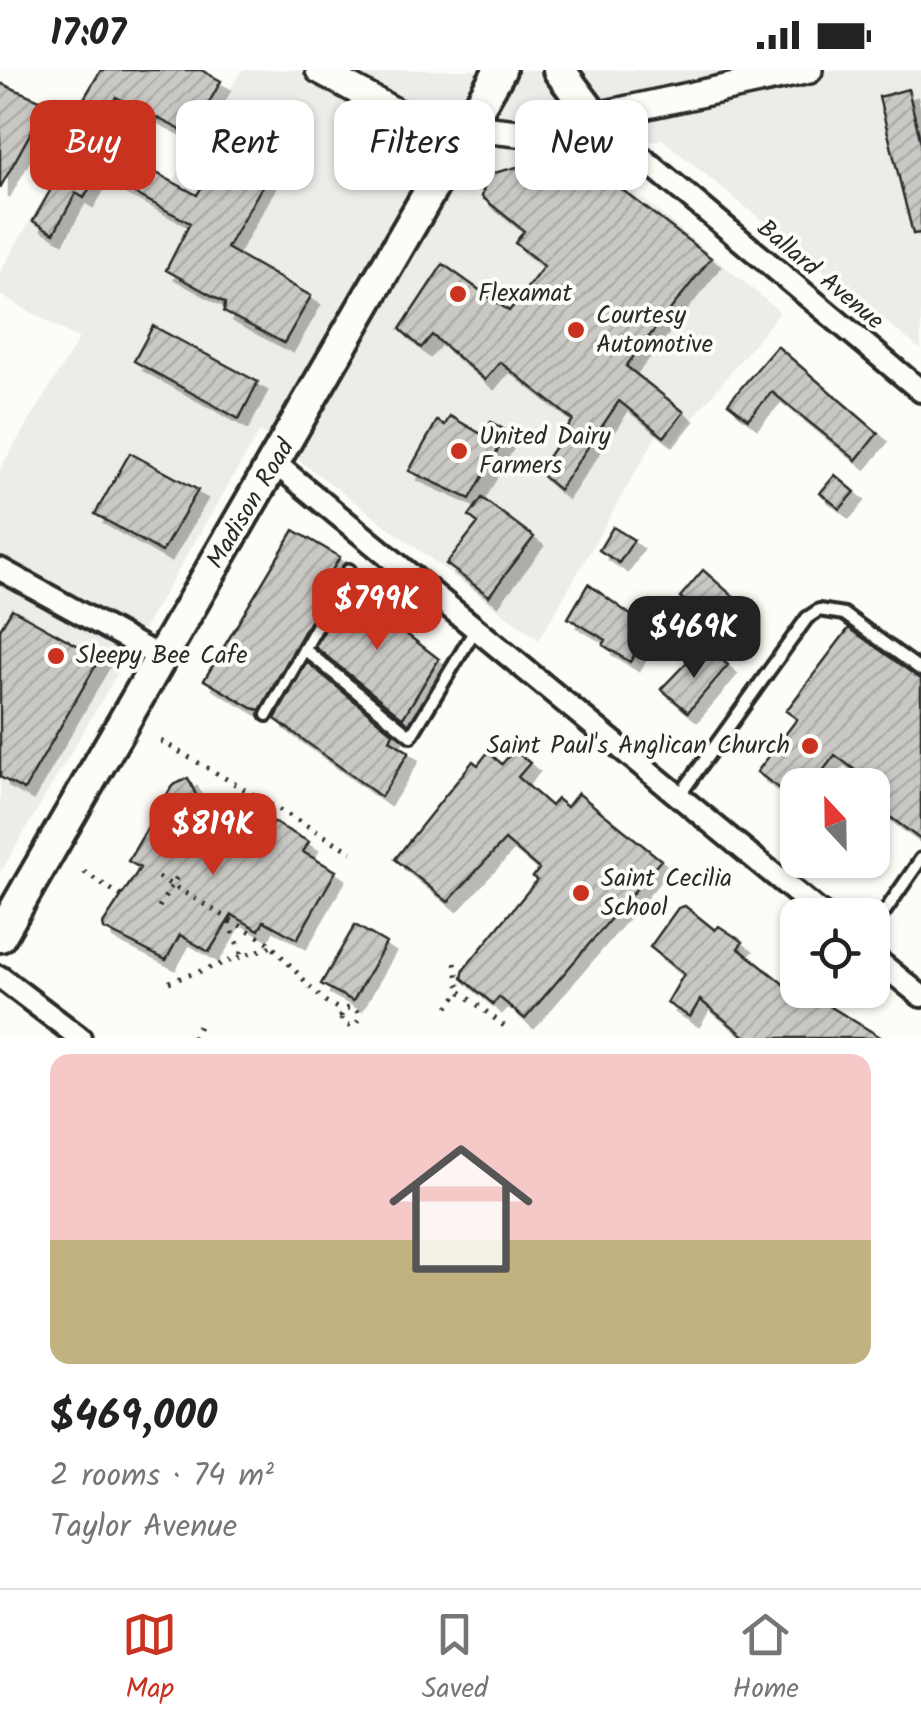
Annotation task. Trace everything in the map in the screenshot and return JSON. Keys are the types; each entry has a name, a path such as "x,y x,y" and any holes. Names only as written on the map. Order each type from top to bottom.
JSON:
{"main road":[{"name":"Madison Road","path":"482,100 500,70"},
{"path":"558,70 582,100"},
{"name":"Madison Road","path":"0,936 431,190"}],"street":[{"path":"319,70 374,100"},
{"path":"648,106 809,70"},
{"name":"Ballard Avenue","path":"648,162 921,392"},
{"path":"276,464 802,898"},
{"path":"0,569 160,657"},
{"path":"890,971 921,996"},
{"path":"0,977 80,1038"}],"lane":[{"path":"267,715 349,570"},
{"path":"678,797 807,618 819,610 844,614 921,670"},
{"path":"304,649 411,736 475,630"},
{"path":"890,904 919,863"}],"path":[{"path":"161,741 352,852"},
{"path":"84,872 123,897"},
{"path":"158,907 180,872"},
{"path":"158,877 272,946 323,1000 342,1010"},
{"path":"228,919 242,956"},
{"path":"170,982 272,946"},
{"path":"455,962 460,991 508,1029"},
{"path":"448,1007 460,991"},
{"path":"193,1038 200,1022"}],"shaded area":[{"path":"242,70 921,70 921,350 662,139 648,142 648,100 515,100 515,190 632,190 780,312 672,444 658,433 539,640 260,431 0,873 0,469 79,339 0,295 0,272 48,190 120,190 155,211 176,177 176,190 314,190 314,100 223,100"}],"building":[{"path":"101,70 201,70 221,81 210,100 176,100 176,128 156,117 156,100 83,100"},
{"path":"0,83 40,100 30,100 30,134 0,188"},
{"path":"908,89 921,143 921,233 913,234 879,97"},
{"name":"Courtesy Automotive","path":"515,168 515,190 623,190 711,258 626,366 684,412 664,437 619,401 559,490 538,472 573,420 500,362 485,380 432,335 421,348 400,329 443,264 509,311 544,266 515,243 524,231 482,197 483,190 495,190 495,173"},
{"path":"156,173 176,184 176,190 197,195 200,190 260,190 227,248 311,296 284,343 224,312 225,303 166,270 190,223 128,190 156,190"},
{"path":"51,190 89,190 84,198 76,193 54,233 33,221"},
{"path":"153,326 258,382 239,419 134,361"},
{"path":"777,346 878,433 856,460 772,392 748,419 728,403"},
{"name":"United Dairy Farmers","path":"450,416 483,435 491,422 508,432 470,499 409,471 437,421 445,425"},
{"path":"130,453 198,490 162,552 95,514"},
{"path":"835,475 855,492 840,509 820,493"},
{"path":"482,498 534,537 489,596 446,564 478,523 469,516"},
{"path":"613,527 634,540 619,563 599,550"},
{"path":"294,530 340,557 328,577 333,580 260,710 204,680"},
{"path":"703,570 734,597 711,623 680,597"},
{"path":"588,584 650,629 630,662 603,645 606,640 568,618"},
{"path":"348,589 439,659 403,718 315,647"},
{"path":"12,609 100,658 24,790 0,777 0,629"},
{"path":"849,628 921,679 921,840 890,817 890,768 852,768 835,755 825,768 780,768 780,789 757,772 797,719 786,711"},
{"path":"711,651 728,665 688,712 661,689 689,660 697,667"},
{"path":"307,662 393,733 390,740 409,752 381,797 275,719"},
{"name":"Saint Cecilia School","path":"514,750 530,763 518,777 551,806 557,799 567,807 578,793 661,860 525,1019 499,997 493,1004 462,978 464,969 537,880 533,877 539,869 505,840 448,902 395,859 473,761 478,765 488,752 502,764"},
{"path":"188,778 197,797 265,836 273,822 309,842 303,852 336,871 297,939 264,921 259,930 232,915 209,952 180,935 166,960 104,929 103,924 140,868 128,861 172,786"},
{"path":"685,906 715,930 719,926 743,942 738,948 780,981 780,1008 833,1008 882,1038 747,1038 700,1000 690,1017 667,1003 684,974 650,947 678,908"},
{"path":"355,925 386,943 353,1001 321,984"}],"place":[{"name":"Flexamat","path":"458,294"},
{"name":"Courtesy Automotive","path":"576,330"},
{"name":"United Dairy Farmers","path":"459,451"},
{"name":"Sleepy Bee Cafe","path":"56,656"},
{"name":"Saint Paul's Anglican Church","path":"810,746"},
{"name":"Saint Cecilia School","path":"581,893"}]}
